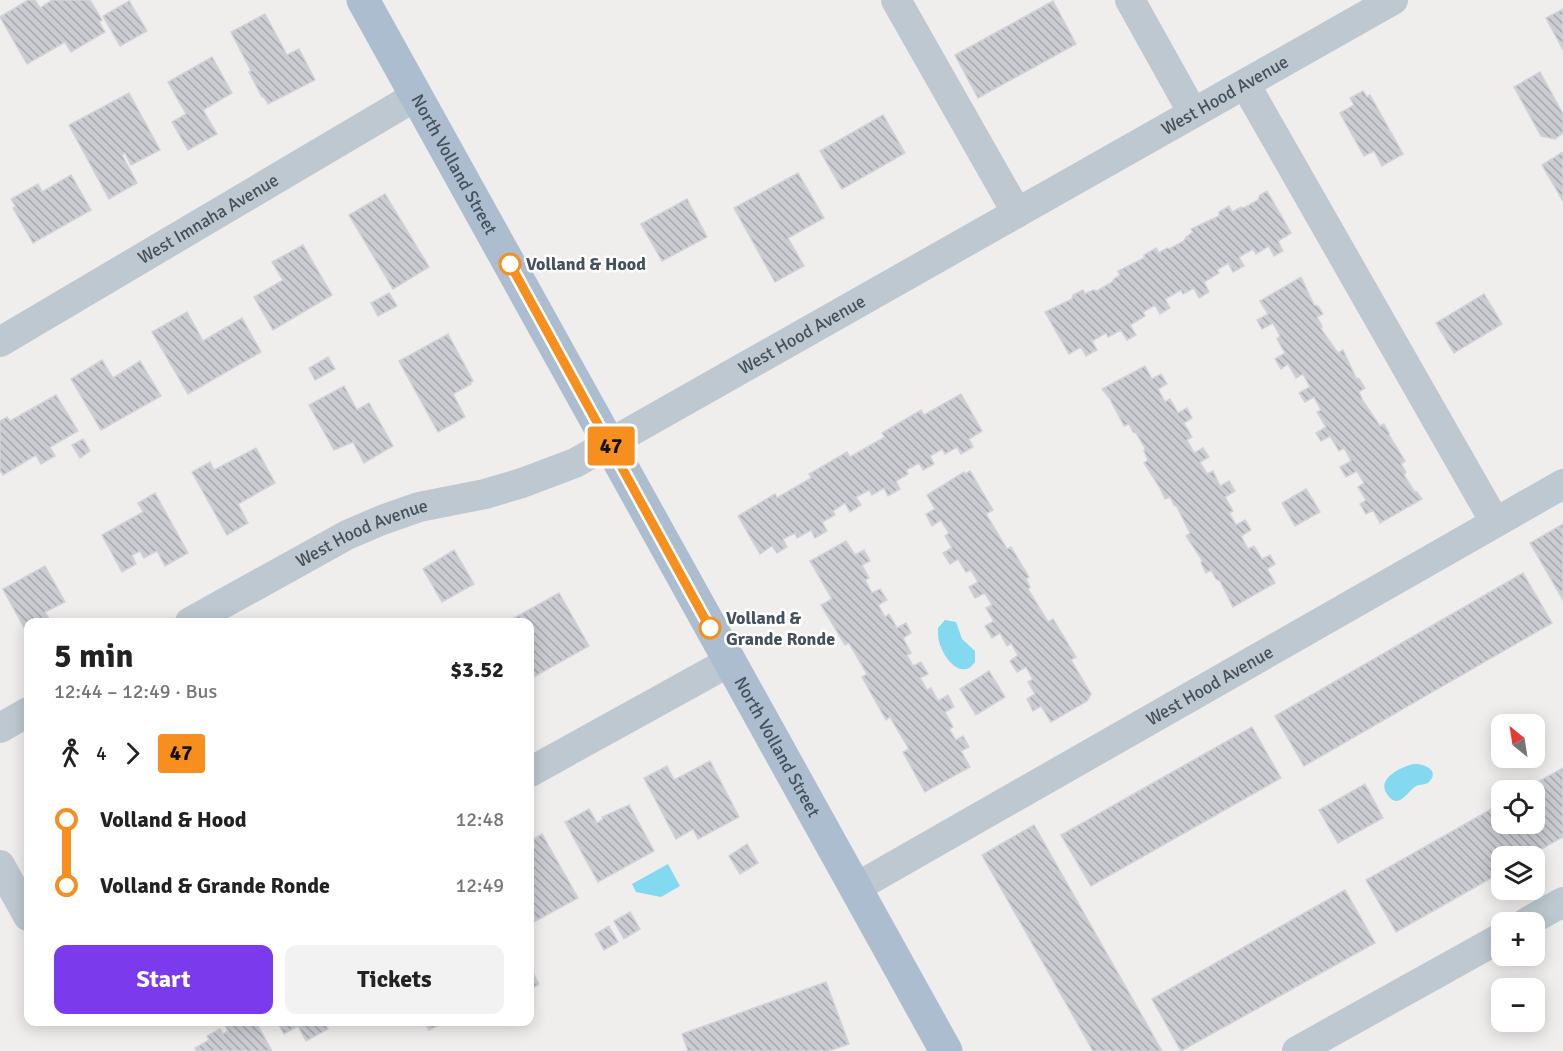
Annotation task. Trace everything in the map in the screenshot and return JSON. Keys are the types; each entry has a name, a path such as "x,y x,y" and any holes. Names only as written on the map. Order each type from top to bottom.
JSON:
{"main road":[{"name":"North Volland Street","path":"363,0 946,1051"}],"street":[{"path":"896,0 1017,213"},
{"path":"1130,0 1193,113"},
{"name":"West Hood Avenue","path":"197,618 347,536 382,520 419,507 485,494 575,463 1393,0"},
{"path":"1245,84 1496,522"},
{"name":"West Imnaha Avenue","path":"0,342 416,96"},
{"name":"West Hood Avenue","path":"856,887 1563,484"},
{"path":"534,770 729,662"},
{"path":"0,728 24,714"},
{"path":"0,865 24,909"},
{"path":"1545,912 1563,902"},
{"path":"1297,1051 1491,943"}],"water":[{"path":"945,620 956,622 962,639 975,651 975,662 970,667 960,669 951,663 943,652 939,642 938,628"},
{"path":"1413,764 1429,768 1433,774 1432,778 1428,783 1416,786 1399,801 1391,799 1385,788 1387,778"},
{"path":"668,864 680,886 661,897 636,892 632,884"}],"building":[{"path":"28,0 35,0 40,8 52,0 90,0 102,20 99,22 105,32 71,52 65,42 27,64 0,17"},
{"path":"129,1 147,31 120,46 103,16"},
{"path":"1053,1 1076,44 978,98 955,55"},
{"path":"1563,9 1563,50 1546,18"},
{"path":"265,14 287,55 299,49 315,80 268,104 249,72 251,71 231,32"},
{"path":"212,57 232,93 203,110 217,134 188,150 172,122 186,114 168,82"},
{"path":"1540,72 1563,114 1563,133 1555,139 1541,136 1514,87"},
{"path":"1363,91 1367,97 1370,95 1403,154 1382,166 1374,151 1364,156 1340,113 1354,105 1350,98"},
{"path":"129,93 160,150 131,165 125,153 122,155 137,183 109,199 69,125"},
{"path":"883,115 905,153 842,189 820,151"},
{"path":"1563,152 1563,201 1542,165"},
{"path":"798,173 824,218 788,238 804,266 775,282 734,208"},
{"path":"71,175 91,210 33,243 13,208 16,207 11,199 38,184 42,192"},
{"path":"1267,191 1291,233 1278,241 1283,251 1274,256 1269,246 1256,254 1253,249 1239,257 1244,266 1233,272 1228,263 1217,270 1219,273 1204,282 1209,292 1199,298 1194,288 1183,294 1181,290 1165,299 1170,308 1160,314 1155,305 1143,312 1145,316 1130,325 1136,335 1127,340 1121,330 1108,337 1106,333 1092,341 1097,350 1086,356 1081,347 1069,354 1045,312 1072,299 1073,295 1083,290 1085,294 1093,290 1097,291 1120,275 1118,271 1144,258 1144,255 1156,248 1159,253 1169,249 1184,241 1193,232 1191,229 1219,216 1219,212 1229,206 1232,212 1241,207 1244,208 1258,200 1260,195"},
{"path":"385,194 429,267 393,289 349,215"},
{"path":"687,199 707,237 662,261 641,224"},
{"path":"303,245 332,295 273,330 254,297 283,280 272,262"},
{"path":"1301,277 1314,305 1318,306 1323,314 1317,317 1322,326 1321,329 1338,353 1343,350 1356,378 1365,388 1359,392 1363,401 1380,426 1384,424 1405,461 1401,464 1406,472 1404,475 1422,499 1380,523 1373,510 1366,514 1360,504 1366,500 1358,487 1364,483 1357,471 1346,477 1340,467 1351,461 1344,448 1339,451 1330,436 1321,441 1316,433 1326,427 1317,412 1321,410 1314,397 1305,402 1299,393 1310,387 1303,374 1296,378 1288,364 1281,369 1275,359 1285,353 1277,339 1280,336 1273,323 1262,329 1257,320 1268,314 1260,301"},
{"path":"389,293 397,306 378,316 371,303"},
{"path":"1484,294 1502,324 1454,353 1436,323"},
{"path":"187,312 203,341 242,318 261,352 188,394 152,332"},
{"path":"448,334 473,381 453,394 465,417 438,432 399,361"},
{"path":"328,357 335,369 315,380 309,368"},
{"path":"102,360 113,378 140,361 161,396 101,430 71,379"},
{"path":"1145,366 1152,379 1161,374 1167,384 1158,389 1165,402 1170,399 1178,413 1187,408 1192,418 1184,423 1192,437 1187,440 1194,453 1203,448 1209,457 1200,462 1207,474 1213,471 1220,486 1229,481 1235,491 1225,497 1233,511 1229,513 1236,525 1245,520 1251,530 1241,536 1248,549 1254,546 1262,559 1270,555 1275,564 1267,569 1275,583 1233,607 1220,581 1216,579 1211,570 1206,573 1201,563 1202,560 1186,536 1190,533 1177,507 1170,497 1165,499 1144,463 1148,460 1145,448 1136,433 1129,424 1124,426 1102,389"},
{"path":"344,386 357,410 369,403 393,446 364,463 353,442 334,450 309,405"},
{"path":"961,394 982,431 969,439 973,447 961,454 957,447 945,454 942,449 930,456 934,464 923,470 919,463 906,470 908,474 896,481 900,489 888,496 884,488 872,495 869,490 856,497 861,505 850,512 845,503 833,511 835,515 822,522 827,531 815,538 811,530 797,538 795,533 783,539 787,547 777,553 772,546 760,554 738,516 775,494 777,498 811,478 809,474 847,452 850,457 885,437 882,433 921,410 924,415"},
{"path":"56,395 78,431 50,447 55,456 41,464 36,455 3,475 0,470 0,421 7,417 10,421"},
{"path":"83,439 90,451 80,458 72,445"},
{"path":"256,448 275,483 238,504 248,523 227,535 192,472 210,462 214,470"},
{"path":"970,471 993,510 986,514 1007,549 1011,547 1029,577 1026,579 1030,587 1028,589 1048,622 1053,619 1076,657 1071,660 1091,694 1087,701 1051,722 1041,706 1033,711 1027,699 1035,694 1028,682 1033,679 1026,667 1017,672 1010,661 1018,655 1011,643 1007,646 1000,633 992,638 985,626 994,621 986,608 992,605 985,593 975,598 969,587 978,582 971,570 966,572 958,559 950,564 943,553 952,548 945,536 949,533 941,520 932,526 926,514 935,509 927,495 964,472 965,474"},
{"path":"1306,489 1320,512 1295,526 1282,503"},
{"path":"155,493 188,553 165,566 157,551 144,558 140,551 132,555 136,564 122,572 102,535 143,512 138,503"},
{"path":"1563,524 1563,600 1530,543"},
{"path":"846,541 855,555 864,550 870,561 862,565 869,578 865,580 872,593 880,589 887,600 878,605 885,617 889,614 897,628 906,623 911,633 903,638 911,653 907,655 913,666 921,662 928,674 920,678 927,690 931,688 938,701 948,695 954,707 945,712 953,727 949,729 956,740 963,736 969,747 961,751 970,767 925,792 903,752 909,749 890,717 886,720 862,677 867,674 849,643 845,645 821,605 832,599 810,561"},
{"path":"454,550 474,584 442,602 423,569"},
{"path":"45,566 65,602 45,612 49,618 24,618 24,628 3,589"},
{"path":"1523,573 1552,623 1304,766 1275,716"},
{"path":"559,593 589,646 534,677 534,618 514,618"},
{"path":"989,671 1005,697 976,715 960,689"},
{"path":"1252,727 1281,778 1091,886 1061,835"},
{"path":"710,761 739,817 698,839 693,829 676,839 644,778 667,766 674,780"},
{"path":"1563,768 1563,837 1545,847 1491,846 1491,878 1396,932 1366,880 1491,809 1491,834 1545,834 1545,780 1541,780"},
{"path":"1365,784 1383,818 1338,843 1319,810"},
{"path":"629,805 654,851 598,882 565,822 589,809 597,823 603,819 602,817"},
{"path":"1034,825 1162,1051 1093,1051 982,855"},
{"path":"542,834 578,898 534,922 534,839"},
{"path":"747,844 758,863 740,874 729,856"},
{"path":"1345,890 1375,943 1181,1051 1152,999"},
{"path":"630,912 640,929 624,939 614,921"},
{"path":"609,926 618,942 604,950 595,934"},
{"path":"534,975 539,984 534,987"},
{"path":"826,982 849,1044 828,1051 688,1051 682,1034"},
{"path":"225,1026 258,1026 272,1051 197,1051 195,1048 209,1040 207,1036 220,1029 223,1034 228,1031"},
{"path":"279,1026 298,1026 284,1034"},
{"path":"298,1026 326,1026 328,1029 306,1041"}],"bus line":[{"name":"47","path":"510,264 710,628"}],"place":[{"name":"Volland & Hood","path":"510,264"},
{"name":"Volland & Grande Ronde","path":"710,628"}]}
